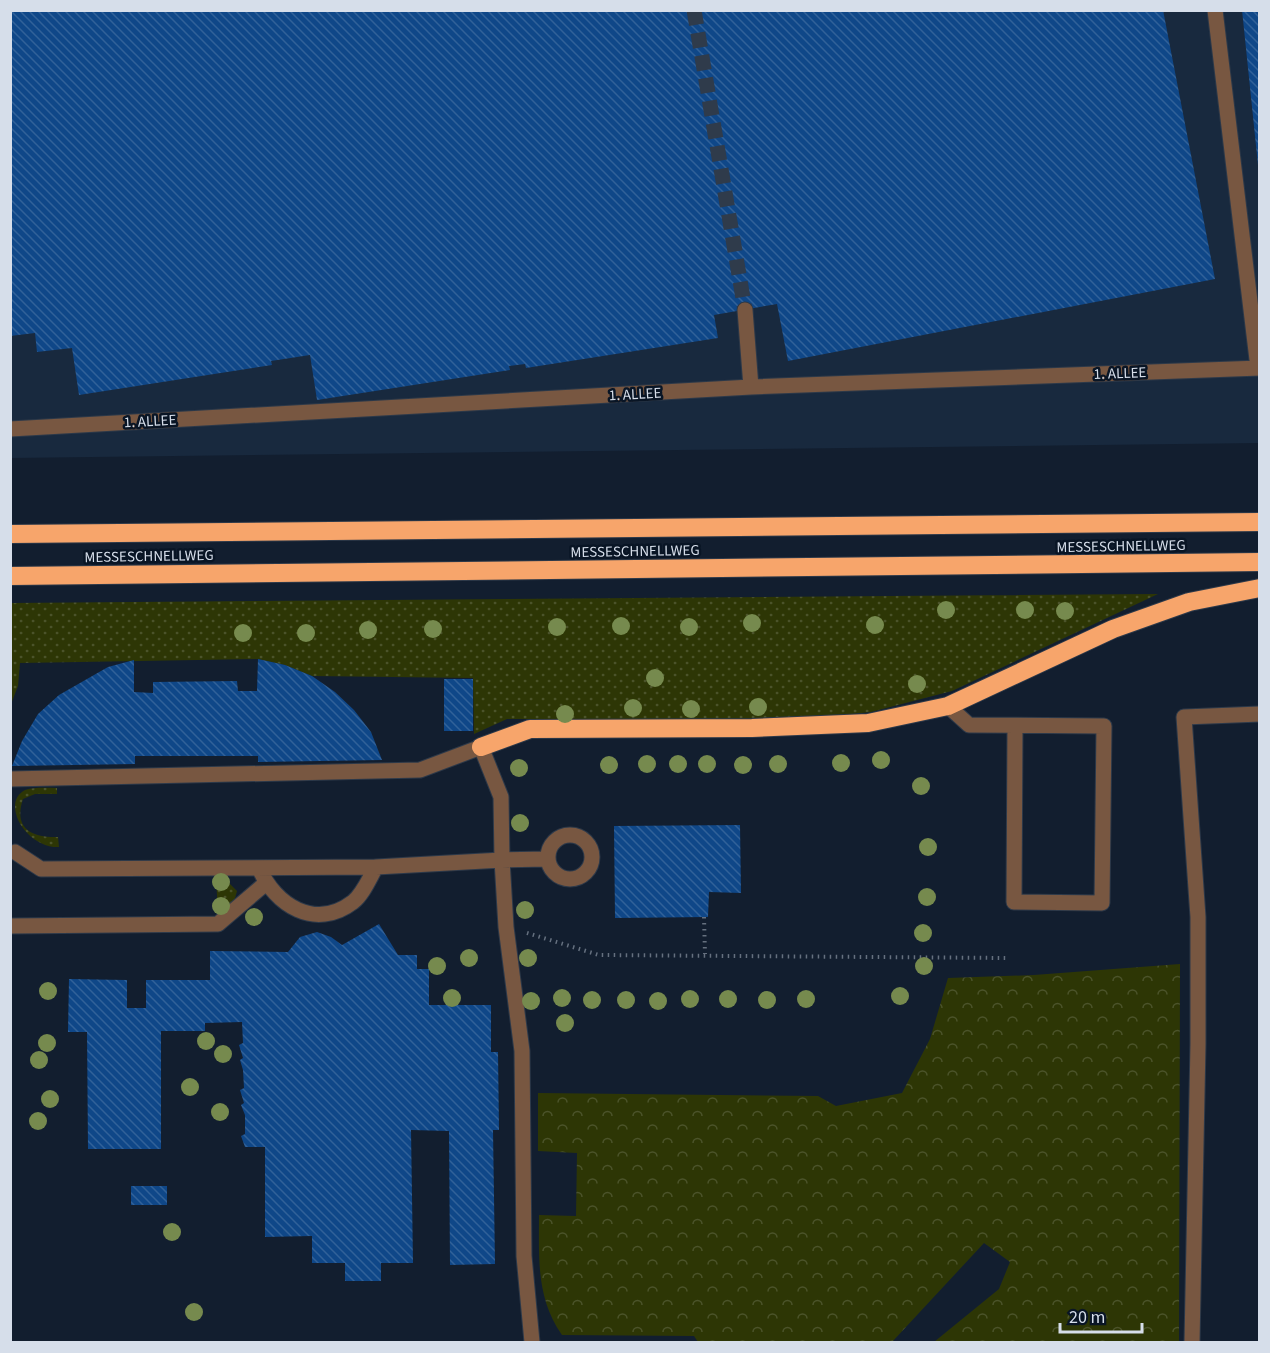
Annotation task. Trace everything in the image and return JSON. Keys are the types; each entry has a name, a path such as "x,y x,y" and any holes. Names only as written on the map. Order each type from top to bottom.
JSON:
{"highway":[{"name":"MESSESCHNELLWEG","path":"10,534 1260,522"},
{"name":"MESSESCHNELLWEG","path":"10,576 1260,562"},
{"path":"480,747 530,729 674,729 868,723 948,706 1113,629 1189,602 1260,588"}],"lane":[{"path":"1215,10 1259,368"},
{"path":"745,310 751,387"},
{"name":"1. ALLEE","path":"10,429 751,387 1259,368"},
{"path":"948,706 969,725 1015,728 1104,726 1102,903 1014,902 1015,728"},
{"path":"1192,1342 1198,917 1184,717 1260,714"},
{"path":"10,779 420,770 480,747 501,797 506,927 522,1051 524,1256 532,1342"},
{"path":"12,849 41,869 376,867 547,859"},
{"path":"260,868 266,883 278,899 292,909 325,913 353,902 376,867"},
{"path":"10,926 218,924 266,883"}],"path":[{"path":"704,916 705,954"},
{"path":"506,927 599,954 1008,958"}],"shaded area":[{"path":"10,11 1259,11 1259,443 11,458"}],"green space":[{"path":"1158,594 952,691 871,712 804,719 507,719 474,734 473,678 312,676 285,665 258,659 20,663 18,686 11,704 11,603"},
{"path":"57,788 57,794 35,794 23,799 21,818 27,830 40,836 58,837 59,847 47,845 27,833 20,824 15,805 18,796 25,790"},
{"path":"219,873 237,891 233,905 218,915 216,876"},
{"path":"1180,964 1179,1342 934,1342 999,1289 1010,1262 984,1243 892,1342 698,1342 694,1336 562,1335 547,1307 543,1292 539,1215 576,1216 577,1153 538,1151 538,1093 818,1096 836,1106 902,1093 930,1039 948,978 1034,975"}],"building":[{"path":"10,10 1163,10 1215,279 788,361 777,304 714,315 718,338 526,368 525,364 509,366 510,370 317,400 310,355 271,361 272,365 79,395 72,348 37,352 35,333 10,336"},
{"path":"1242,10 1260,10 1260,165 1258,165"},
{"path":"258,659 285,665 312,676 335,692 354,710 371,732 382,760 258,762 258,756 135,756 135,764 12,766 22,741 38,714 59,695 108,667 134,660 134,692 153,693 153,682 237,681 238,691 257,691"},
{"path":"444,679 473,679 473,731 444,731"},
{"path":"740,825 741,893 709,892 708,917 615,918 614,826"},
{"path":"379,924 398,955 417,955 417,969 429,969 429,1005 491,1005 491,1052 498,1052 499,1130 493,1130 495,1264 450,1265 449,1131 411,1130 413,1263 381,1263 381,1281 345,1281 345,1263 312,1263 312,1236 265,1237 265,1147 245,1147 241,1136 245,1134 245,1115 241,1105 244,1103 240,1090 244,1088 240,1060 243,1058 239,1045 243,1043 242,1022 205,1023 205,1031 161,1031 161,1149 88,1149 87,1032 68,1032 69,979 127,980 127,1008 146,1008 146,980 210,980 210,951 288,952 300,937 317,932 331,937 342,945"},
{"path":"131,1186 167,1186 167,1205 131,1205"}],"tunnel":[{"path":"694,10 745,310"}]}
